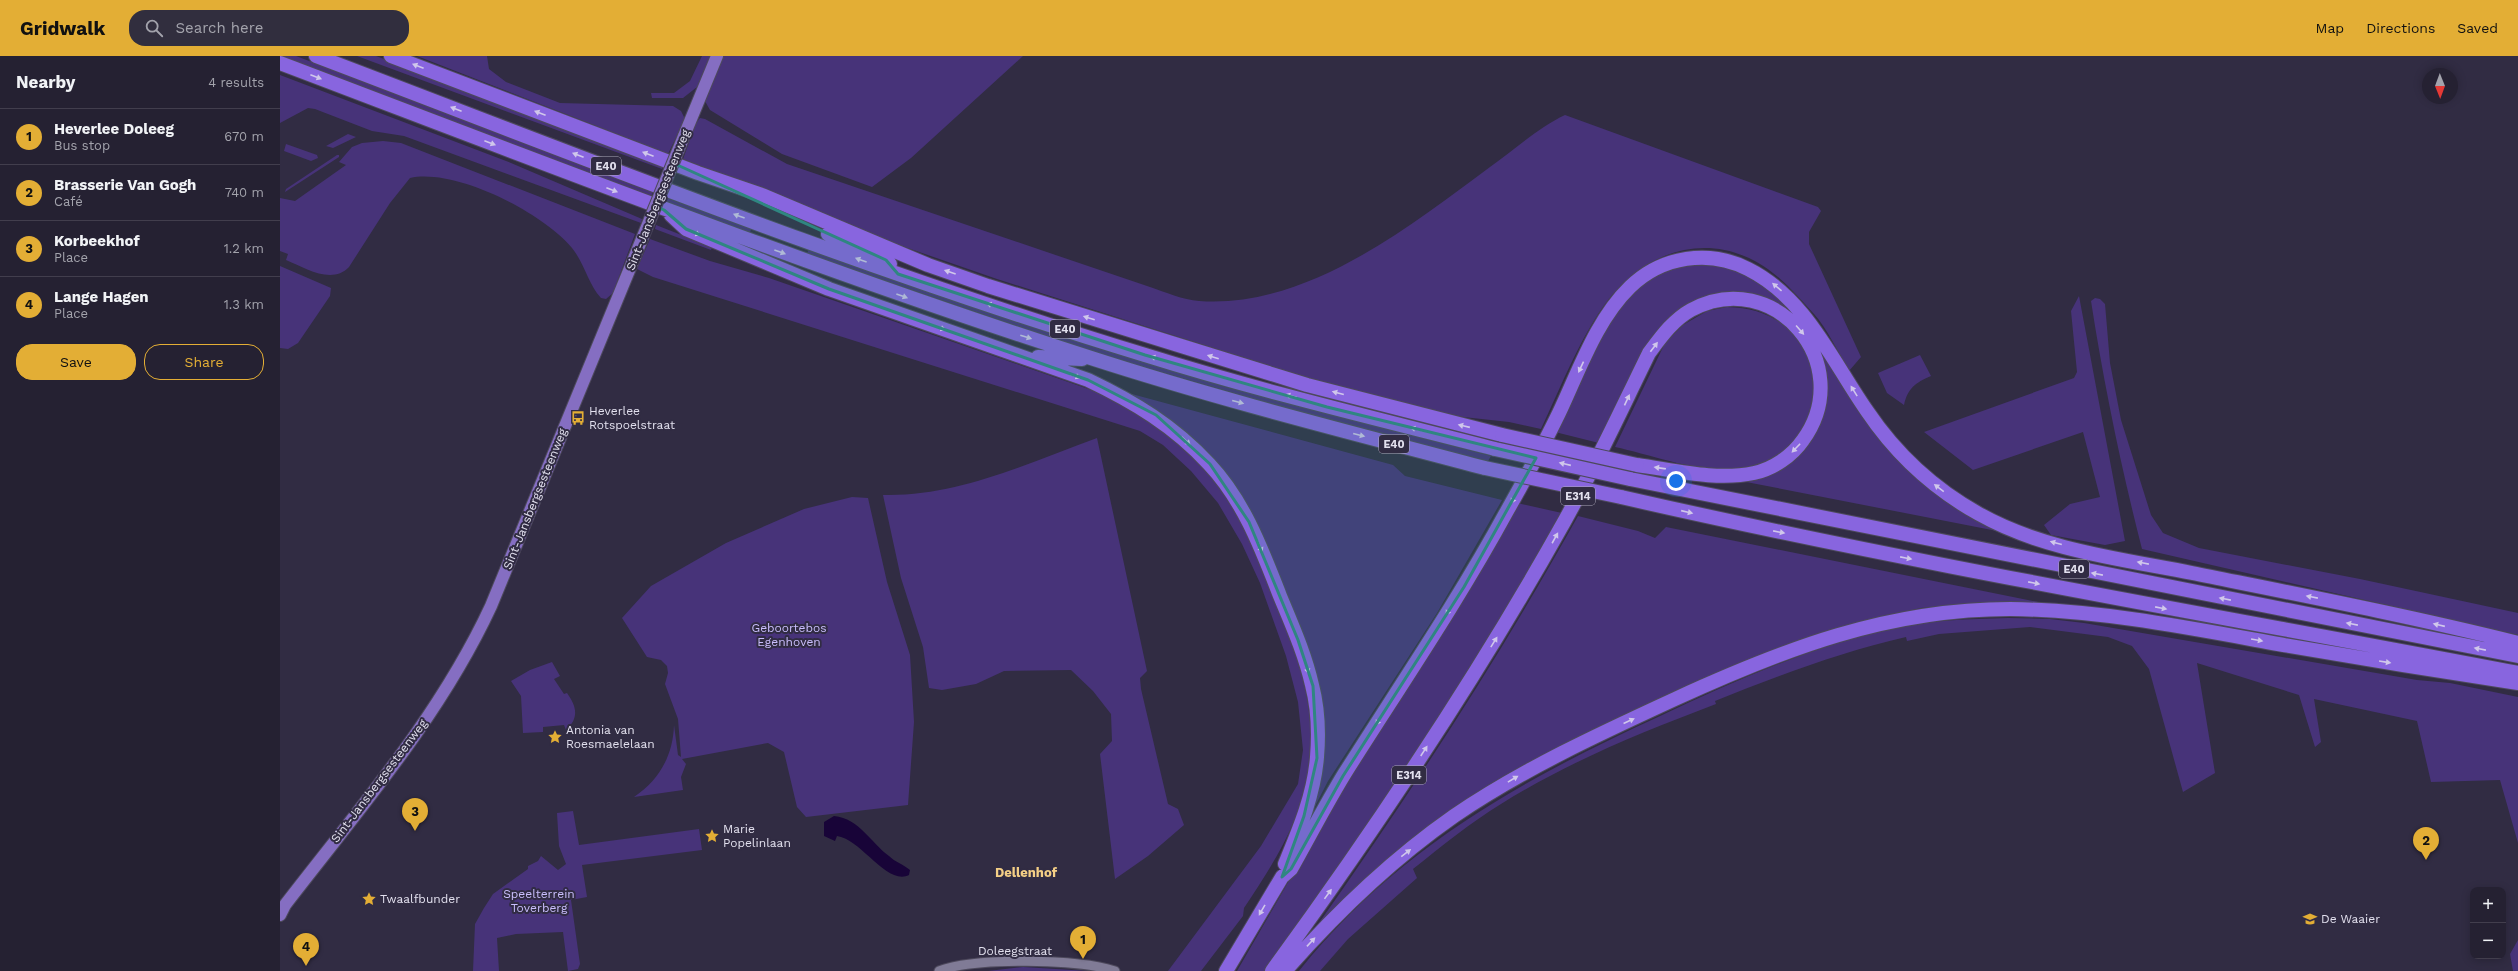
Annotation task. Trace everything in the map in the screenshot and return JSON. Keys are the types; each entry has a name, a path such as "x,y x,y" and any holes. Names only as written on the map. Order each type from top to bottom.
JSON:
{"highway":[{"name":"E40","path":"316,56 898,274 1145,355 1327,406 1495,449 1630,479 2518,656"},
{"path":"390,56 698,173 886,260 898,274"},
{"name":"E40","path":"280,63 664,210 907,297 1093,359 1225,399 1485,468 1741,524 2035,583 2518,673"},
{"name":"E314","path":"698,173 762,195 928,265 1060,309 1300,383 1502,435 1637,464 1731,475 1754,473 1772,466 1789,455 1808,434 1817,416 1821,380 1819,367 1811,345 1797,326 1782,314 1762,304 1740,299 1706,304 1691,311 1674,322 1661,337 1649,353 1618,418 1566,520 1510,617 1351,863 1272,971"},
{"path":"664,210 686,229 829,289 1012,352 1088,380 1126,398 1156,415 1210,464 1234,496 1249,522 1298,640 1313,686 1316,711 1317,758 1313,784 1300,828 1284,865 1282,877"},
{"path":"1226,971 1282,877 1291,869 1343,776 1464,587 1505,515 1552,427 1597,332 1616,303 1630,287 1644,276 1677,260 1694,257 1726,260 1761,276 1793,302 1808,321 1863,405 1893,446 1930,481 1986,518 2010,529 2074,548 2331,601 2518,643"},
{"path":"1012,352 1054,359 1093,359"},
{"path":"1285,971 1343,909 1384,870 1451,818 1518,776 1610,729 1764,660 1824,638 1880,622 1919,615 1964,611 2007,609 2070,612 2202,630 2518,683"}],"main road":[{"name":"Sint-Jansbergsesteenweg","path":"282,910 431,714 473,646 491,606 717,56"}],"street":[{"name":"Doleegstraat","path":"939,971 964,964 989,962 1071,964 1115,971"}],"highlighted area":[{"path":"673,163 886,260 898,274 1145,355 1327,407 1536,458 1464,587 1343,776 1291,869 1282,877 1304,816 1317,758 1313,686 1298,640 1249,522 1210,464 1156,415 1088,380 829,289 686,229 664,210 655,206"}],"green space":[{"path":"281,56 296,56 653,192 651,197"},
{"path":"357,56 376,56 664,165 662,169"},
{"path":"417,56 487,56 489,69 506,82 560,103 673,106 681,111 685,119 668,154"},
{"path":"702,56 1023,56 911,158 872,187 782,154 710,110 697,87 683,98 652,98 651,93 674,93 690,81"},
{"path":"280,75 511,163 642,219 641,223 404,136 372,131 315,109 308,108 280,123"},
{"path":"1565,115 1818,207 1821,211 1809,232 1809,244 1861,357 1849,371 1819,320 1797,295 1778,277 1757,262 1736,253 1714,248 1693,249 1671,253 1651,263 1632,276 1603,306 1583,340 1541,429 1509,422 1445,415 1320,382 997,279 876,237 683,159 696,123 700,118 705,119 787,164 1174,296 1199,301 1239,300 1278,292 1317,278 1354,260 1391,238 1536,132"},
{"path":"348,134 356,137 333,148 326,146"},
{"path":"383,141 401,143 635,234 613,293 606,299 601,298 593,287 572,248 559,235 541,221 497,196 451,180 429,177 410,178 390,203 349,267 342,272 335,275 327,275 318,273 286,260 288,254 280,251 280,198 295,201 346,165 339,162 352,147 362,143"},
{"path":"286,144 317,155 318,158 311,161 284,151"},
{"path":"339,155 339,157 285,192 286,189"},
{"path":"667,198 751,229 750,233 666,203"},
{"path":"656,225 712,247 711,250 655,229"},
{"path":"650,239 710,261 769,278 1097,392 1137,413 1165,431 1192,454 1208,472 1235,511 1246,532 1266,575 1291,639 1298,659 1308,701 1311,744 1309,767 1300,806 1285,841 1244,908 1243,916 1201,971 1168,971 1261,846 1298,784 1303,750 1298,702 1286,656 1260,583 1242,544 1218,503 1191,471 1163,445 1140,431 653,277 637,269"},
{"path":"809,249 1094,347 1226,387 1491,456 1488,461 1322,419 1093,352 807,254"},
{"path":"1704,261 1731,266 1763,283 1802,320 1801,326 1751,296 1670,322 1599,443 1555,432 1597,345 1610,322 1624,302 1640,285 1656,273"},
{"path":"280,266 331,288 330,296 298,343 288,349 280,348"},
{"path":"2079,296 2125,541 2105,545 2051,535 2044,525 2070,504 2100,497 2083,432 1973,470 1924,432 2074,378 2077,372 2071,311"},
{"path":"2095,298 2100,299 2105,304 2110,363 2121,420 2151,515 2163,533 2199,548 2360,579 2518,613 2518,635 2142,549 2107,395 2091,301"},
{"path":"1727,307 1765,314 1792,332 1808,357 1814,386 1809,415 1793,441 1767,461 1730,470 1717,470 1688,465 1615,447 1665,343 1683,325 1707,311"},
{"path":"1815,340 1858,407 1961,510 1997,531 1741,481 1812,438 1819,425 1824,409 1827,387 1824,363 1814,342"},
{"path":"1920,355 1931,376 1916,384 1910,390 1904,405 1887,393 1878,373"},
{"path":"1128,393 1393,465 1405,476 1502,500 1437,613 1328,781 1309,818 1323,721 1245,507 1154,410"},
{"path":"1097,438 1147,671 1140,678 1141,689 1168,804 1178,809 1184,825 1148,856 1115,879 1100,754 1112,741 1111,714 1093,691 1071,670 1004,671 976,684 942,690 929,688 923,647 901,578 883,495 911,494 938,490 992,477"},
{"name":"Geboortebos Egenhoven","path":"852,497 868,498 887,582 910,655 914,722 908,805 806,817 797,807 784,752 768,743 682,759 686,764 681,777 683,790 634,797 651,783 663,766 671,747 674,725 678,755 681,757 678,719 665,684 668,673 667,666 661,660 647,657 622,618 651,586 726,543 804,509"},
{"path":"1517,503 1562,513 1493,631 1421,746 1346,860 1307,916 1267,971 1237,971 1325,818"},
{"path":"1578,516 1638,531 1655,538 1666,527 2058,606 1961,605 1921,608 1837,629 1508,777 1314,930 1418,779 1516,623"},
{"path":"2008,618 2050,619 2084,623 2417,680 2450,683 2518,697 2518,843 2500,780 2431,782 2417,721 2314,699 2321,742 2315,747 2299,695 2197,663 2215,773 2183,792 2149,669 2132,646 2108,637 2030,627 1939,634 1907,641 1906,637 1833,657 1715,701 1716,704 1579,761 1526,789 1478,819 1413,869 1417,878 1348,939 1320,971 1299,971 1336,928 1376,890 1418,855 1509,793 1557,766 1607,741 1743,679 1830,645 1905,626 1934,622"},
{"path":"552,662 560,676 554,679 564,694 567,693 573,703 575,708 575,717 566,730 564,725 543,727 543,732 523,733 521,696 511,681 530,670"},
{"name":"Speelterrein Toverberg","path":"573,811 579,845 699,829 702,850 582,865 587,897 571,900 580,964 578,969 568,971 563,932 516,934 497,938 499,971 473,971 475,924 484,908 493,894 528,869 528,866 538,861 541,856 558,870 566,864 559,846 557,813"},
{"path":"2518,940 2518,971 2513,971 2510,954"},
{"path":"1023,967 1088,971 988,971"}],"shaded area":[{"path":"834,816 843,818 858,826 891,858 910,870 909,875 901,877 892,874 846,839 837,836 835,841 824,836 824,822"}],"place":[{"name":"Heverlee Rotspoelstraat","path":"578,418"},
{"name":"Antonia van Roesmaelelaan","path":"555,737"},
{"name":"Korbeekhof","path":"415,831"},
{"name":"Marie Popelinlaan","path":"712,836"},
{"name":"Brasserie Van Gogh","path":"2426,860"},
{"name":"Twaalfbunder","path":"369,899"},
{"name":"De Waaier","path":"2310,919"},
{"name":"Heverlee Doleeg","path":"1083,959"},
{"name":"Lange Hagen","path":"306,966"}],"district":[{"name":"Dellenhof","path":"1026,872"}]}
